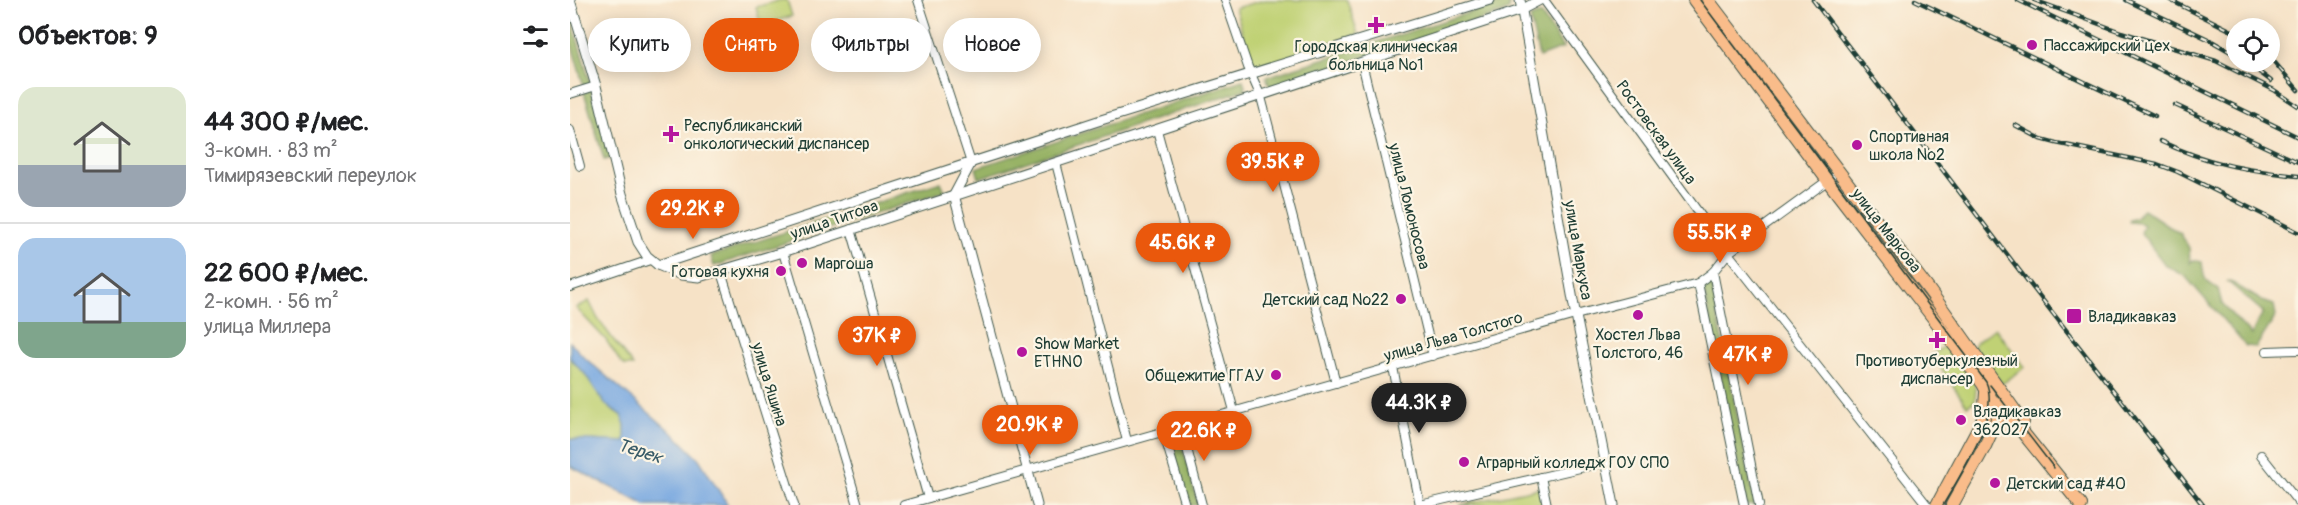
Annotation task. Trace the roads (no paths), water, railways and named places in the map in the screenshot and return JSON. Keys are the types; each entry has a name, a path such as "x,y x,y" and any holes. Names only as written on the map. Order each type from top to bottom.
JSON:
{"main road":[{"name":"улица Маркова","path":"1694,0 1828,181 1965,359 1983,384 1986,393 2059,475 2081,505"},
{"name":"улица Маркова","path":"1708,0 1929,290 2056,466 2059,475"},
{"path":"1937,505 1980,427 1986,407 1986,393"},
{"path":"1952,505 1993,431 2002,411 2004,397"},
{"path":"1993,431 2010,423 2019,428"}],"street":[{"path":"570,0 596,86 622,194 638,242 654,262 570,287"},
{"path":"918,0 971,163 954,195 1037,505"},
{"path":"1225,0 1261,97 1336,382"},
{"name":"улица Титова","path":"654,262 1101,120 1490,0"},
{"name":"улица Титова","path":"654,262 681,275 699,277 721,272 1261,97 1520,5 1542,0"},
{"name":"Ростовская улица","path":"1542,0 1728,253 1927,505"},
{"name":"улица Маркуса","path":"1520,5 1576,314 1614,505"},
{"name":"улица Ломоносова","path":"1362,63 1433,356"},
{"path":"570,94 596,86"},
{"path":"570,130 580,166"},
{"path":"1157,130 1233,411"},
{"path":"1056,163 1127,441"},
{"name":"улица Льва Толстого","path":"904,505 1576,314 1698,283 1713,272 1728,253 1839,173"},
{"path":"850,229 928,498"},
{"path":"783,252 858,505"},
{"name":"улица Яшина","path":"721,272 794,505"},
{"path":"1713,272 1759,505"},
{"path":"1698,283 1744,505"},
{"path":"2267,351 2298,350"},
{"path":"1393,367 1420,505 1606,462"},
{"path":"1181,426 1202,505"},
{"path":"1163,431 1185,505"},
{"path":"2261,455 2298,502"},
{"path":"1541,477 1547,505"}],"water":[{"name":"Терек","path":"570,342 699,459 728,505 645,505 570,466 570,439 625,442 625,425 621,415 605,404 585,374 570,358"}],"tram line":[{"path":"1700,0 1986,382 1989,396 1983,428 1968,462 1943,505"},
{"path":"1990,385 2054,468"}],"railway":[{"path":"1813,0 2019,270 2203,505"},
{"path":"1915,0 2155,116"},
{"path":"2018,0 2298,137"},
{"path":"2034,0 2121,32 2216,61 2274,90 2298,106"},
{"path":"2126,0 2226,49"},
{"path":"2170,0 2226,28"},
{"path":"2280,69 2298,90"},
{"path":"2259,72 2271,81"},
{"path":"2175,105 2298,162"},
{"path":"2015,125 2041,139 2157,164 2178,172 2298,232"},
{"path":"2160,141 2211,161 2298,176"}],"place":[{"name":"Городская клиническая больница №1","path":"1376,25"},
{"name":"Пассажирский цех","path":"2032,45"},
{"name":"Республиканский онкологический диспансер","path":"671,134"},
{"name":"Спортивная школа №2","path":"1857,145"},
{"name":"Маргоша","path":"802,263"},
{"name":"Готовая кухня","path":"781,271"},
{"name":"Детский сад №22","path":"1401,299"},
{"name":"Хостел Льва Толстого, 46","path":"1638,315"},
{"name":"Владикавказ","path":"2074,316"},
{"name":"Противотуберкулезный диспансер","path":"1937,340"},
{"name":"Show Market ETHNO","path":"1022,352"},
{"name":"Общежитие ГГАУ","path":"1276,375"},
{"name":"Владикавказ 362027","path":"1961,420"},
{"name":"Аграрный колледж ГОУ СПО","path":"1464,462"},
{"name":"Детский сад #40","path":"1995,483"}]}
